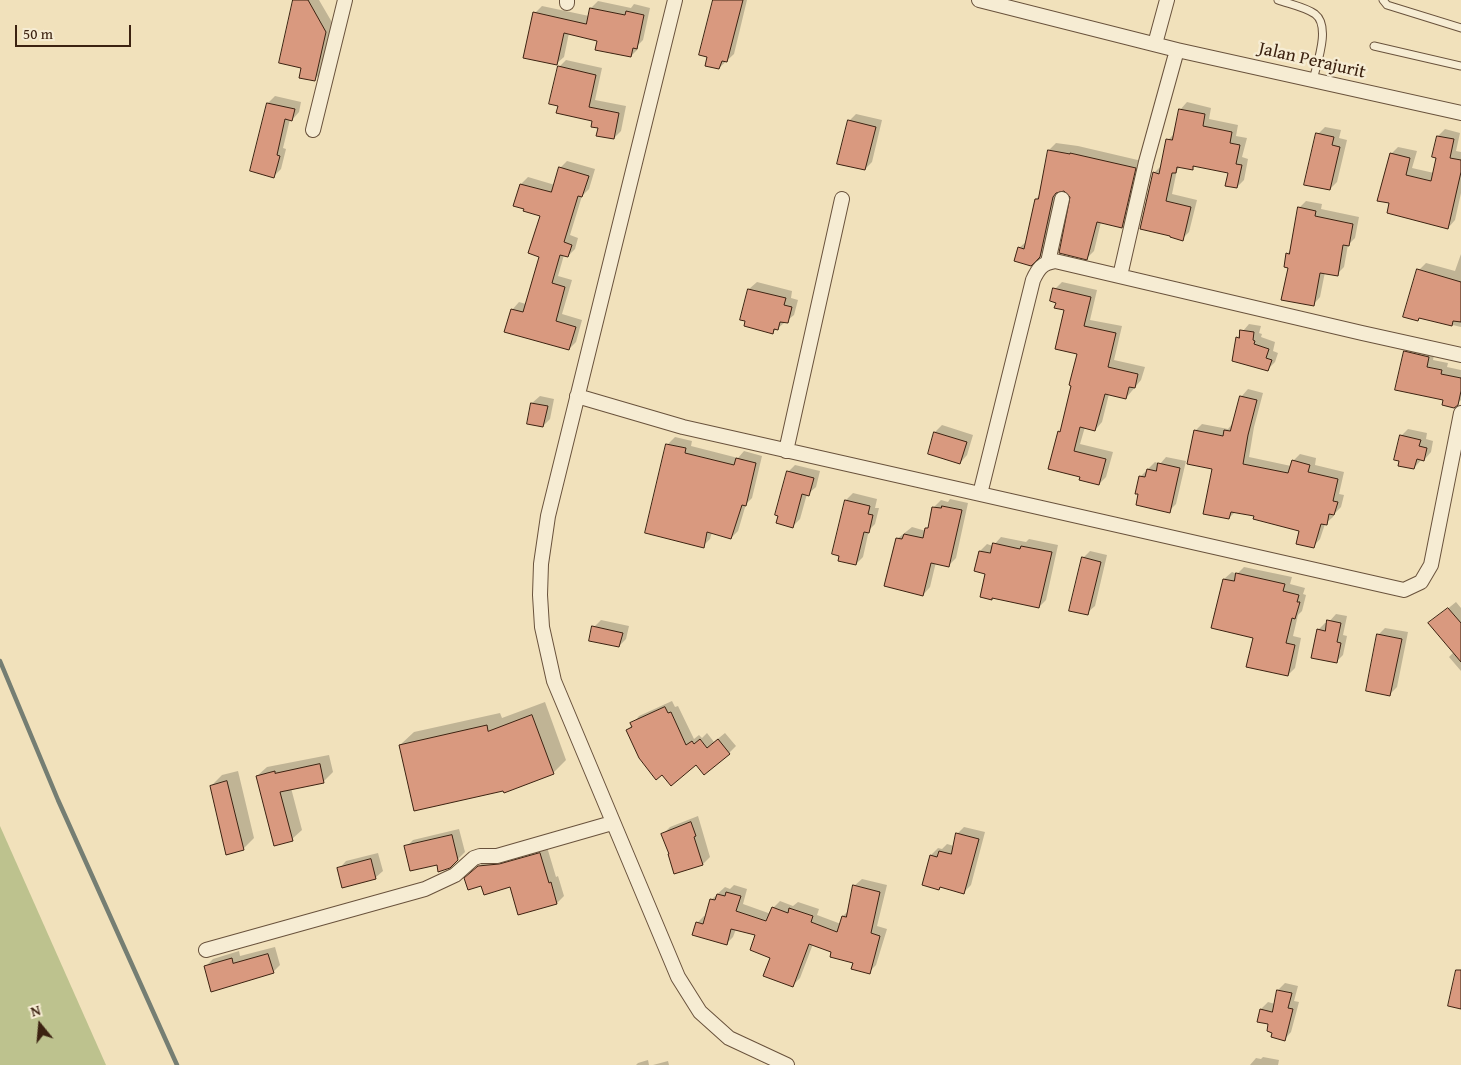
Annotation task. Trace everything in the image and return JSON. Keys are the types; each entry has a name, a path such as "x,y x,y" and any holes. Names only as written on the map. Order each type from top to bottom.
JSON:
{"street":[{"path":"313,130 345,0"},
{"path":"675,0 548,516 540,564 542,627 554,681 678,977 700,1012 730,1038 787,1065"},
{"name":"Jalan Perajurit","path":"979,0 1178,50 1461,113"},
{"path":"1155,44 1167,0"},
{"path":"1120,276 1146,162 1178,50"},
{"path":"786,451 842,199"},
{"path":"1048,262 1062,199"},
{"path":"980,494 1033,280 1041,266 1048,262 1055,261 1461,355"},
{"path":"577,396 683,427 1404,590 1420,582 1431,565 1461,413"},
{"path":"206,950 426,889 455,876 474,858 498,856 612,822"}],"lane":[{"path":"1278,0 1314,13 1321,20 1323,31 1313,80"},
{"path":"1383,0 1387,5 1461,28"},
{"path":"1374,46 1461,66"}],"green space":[{"path":"0,826 106,1065 0,1065"}],"building":[{"path":"293,0 308,0 326,32 315,81 299,78 301,68 279,63"},
{"path":"713,0 743,0 727,62 722,61 719,69 705,66 707,57 699,55"},
{"path":"590,8 625,15 626,11 644,15 637,49 633,48 631,57 595,50 597,41 564,33 557,65 523,58 533,12 586,24"},
{"path":"558,66 596,75 589,107 619,113 614,139 596,136 598,128 591,127 592,121 556,113 558,106 549,104"},
{"path":"267,103 295,109 292,121 285,119 277,155 280,156 274,178 250,171"},
{"path":"1179,109 1205,114 1203,126 1232,132 1230,143 1240,145 1236,164 1242,165 1237,188 1225,186 1228,173 1193,166 1193,170 1177,167 1176,173 1172,173 1166,201 1191,207 1183,241 1140,229 1153,172 1159,174 1166,139 1172,140"},
{"path":"848,120 876,127 865,170 837,164"},
{"path":"1316,133 1334,137 1332,145 1340,147 1330,190 1304,185"},
{"path":"1437,136 1454,139 1450,158 1461,160 1461,172 1448,229 1387,213 1389,203 1377,201 1390,153 1410,158 1406,175 1431,181 1436,158 1432,157"},
{"path":"1048,150 1136,168 1122,228 1097,222 1087,260 1059,253 1070,197 1064,191 1056,193 1053,197 1040,257 1031,266 1014,261 1018,247 1024,249 1035,199 1038,199"},
{"path":"559,167 589,176 582,197 578,196 564,242 572,245 568,257 560,255 552,283 565,287 556,321 576,327 569,350 504,332 511,309 523,312 539,257 528,253 540,216 513,206 520,184 551,192"},
{"path":"1298,207 1316,211 1315,216 1353,224 1349,246 1343,245 1338,276 1320,273 1314,306 1281,300 1288,268 1284,267 1286,253 1289,254"},
{"path":"1417,269 1461,282 1461,322 1453,321 1452,326 1419,318 1418,321 1403,317"},
{"path":"1053,288 1091,297 1084,326 1116,333 1108,367 1138,374 1135,388 1129,387 1126,399 1105,394 1095,431 1080,427 1074,451 1106,459 1099,485 1079,480 1080,477 1048,469 1058,431 1060,432 1077,354 1055,349 1064,310 1054,308 1056,303 1050,301"},
{"path":"748,289 786,298 784,305 792,307 788,323 780,322 778,330 774,329 773,334 744,326 745,321 740,320"},
{"path":"1240,330 1254,332 1254,344 1269,349 1266,358 1272,360 1268,371 1232,361 1236,337 1239,338"},
{"path":"1404,351 1429,357 1427,367 1442,370 1441,374 1461,378 1458,405 1454,408 1442,405 1443,400 1395,390"},
{"path":"1240,396 1257,400 1243,464 1288,473 1292,460 1310,465 1308,472 1338,479 1333,501 1338,502 1334,515 1329,514 1327,525 1321,524 1314,548 1296,544 1299,531 1253,519 1254,516 1231,512 1229,519 1203,514 1212,469 1187,464 1194,430 1223,436 1224,430 1230,431"},
{"path":"531,403 548,406 543,427 527,424"},
{"path":"934,432 967,442 960,464 928,454"},
{"path":"1400,435 1421,440 1419,446 1427,448 1424,461 1417,459 1414,469 1398,466 1399,461 1394,460"},
{"path":"666,444 686,448 685,453 734,465 736,458 756,463 746,506 742,505 731,539 707,532 704,548 645,533"},
{"path":"1158,463 1180,468 1170,513 1136,505 1138,494 1135,494 1139,476 1145,477 1147,469 1156,471"},
{"path":"787,471 814,478 809,496 802,494 793,528 776,523 778,516 775,515"},
{"path":"845,500 870,506 868,514 873,515 869,533 864,532 856,565 838,561 839,556 832,554"},
{"path":"942,506 962,510 949,567 931,563 923,596 884,586 896,538 902,539 904,534 923,538 925,528 928,528 932,507 941,508"},
{"path":"993,543 1020,549 1021,546 1052,552 1039,608 980,597 985,574 974,571 979,551 990,553"},
{"path":"1082,557 1101,562 1088,615 1069,611"},
{"path":"1236,573 1285,584 1283,591 1299,595 1297,602 1300,602 1295,619 1292,618 1286,643 1295,645 1288,676 1246,667 1253,638 1211,628 1223,579 1234,581"},
{"path":"1448,608 1461,623 1461,662 1428,623"},
{"path":"1327,620 1341,623 1337,642 1341,643 1337,663 1311,658 1317,629 1325,631"},
{"path":"592,626 623,633 619,647 589,641"},
{"path":"1377,634 1402,639 1390,696 1366,691"},
{"path":"665,707 668,713 671,712 686,745 692,741 694,744 700,739 707,748 718,739 730,754 704,775 696,765 671,786 662,775 656,780 639,758 626,730 632,727 630,723"},
{"path":"532,715 554,774 504,793 503,791 414,811 399,745 487,725 488,731"},
{"path":"320,764 324,783 280,792 293,841 274,846 256,776"},
{"path":"227,781 244,850 226,855 210,786"},
{"path":"691,822 703,865 674,874 661,834"},
{"path":"956,833 979,839 964,894 940,887 939,890 922,885 930,855 937,857 939,851 951,854"},
{"path":"452,835 458,860 450,868 438,872 437,865 410,871 404,846"},
{"path":"540,853 557,904 518,915 510,887 484,895 481,886 468,890 464,878 478,866 499,864"},
{"path":"371,859 376,879 342,888 337,868"},
{"path":"853,885 880,892 871,933 880,936 870,974 851,969 853,963 830,957 831,952 809,944 793,987 763,976 770,958 750,950 755,935 731,929 727,945 692,935 696,922 703,924 710,899 715,900 717,894 725,896 726,892 741,896 736,911 766,921 772,907 788,913 789,908 813,916 811,922 837,932 842,916 846,917"},
{"path":"268,954 274,973 211,992 204,966 232,958 233,963"},
{"path":"1456,970 1461,970 1461,1009 1448,1006"},
{"path":"1277,990 1292,993 1288,1008 1293,1009 1285,1041 1271,1037 1272,1033 1267,1031 1268,1024 1257,1022 1260,1009 1272,1012"}],"waterway":[{"path":"0,661 58,800 177,1065"}]}
